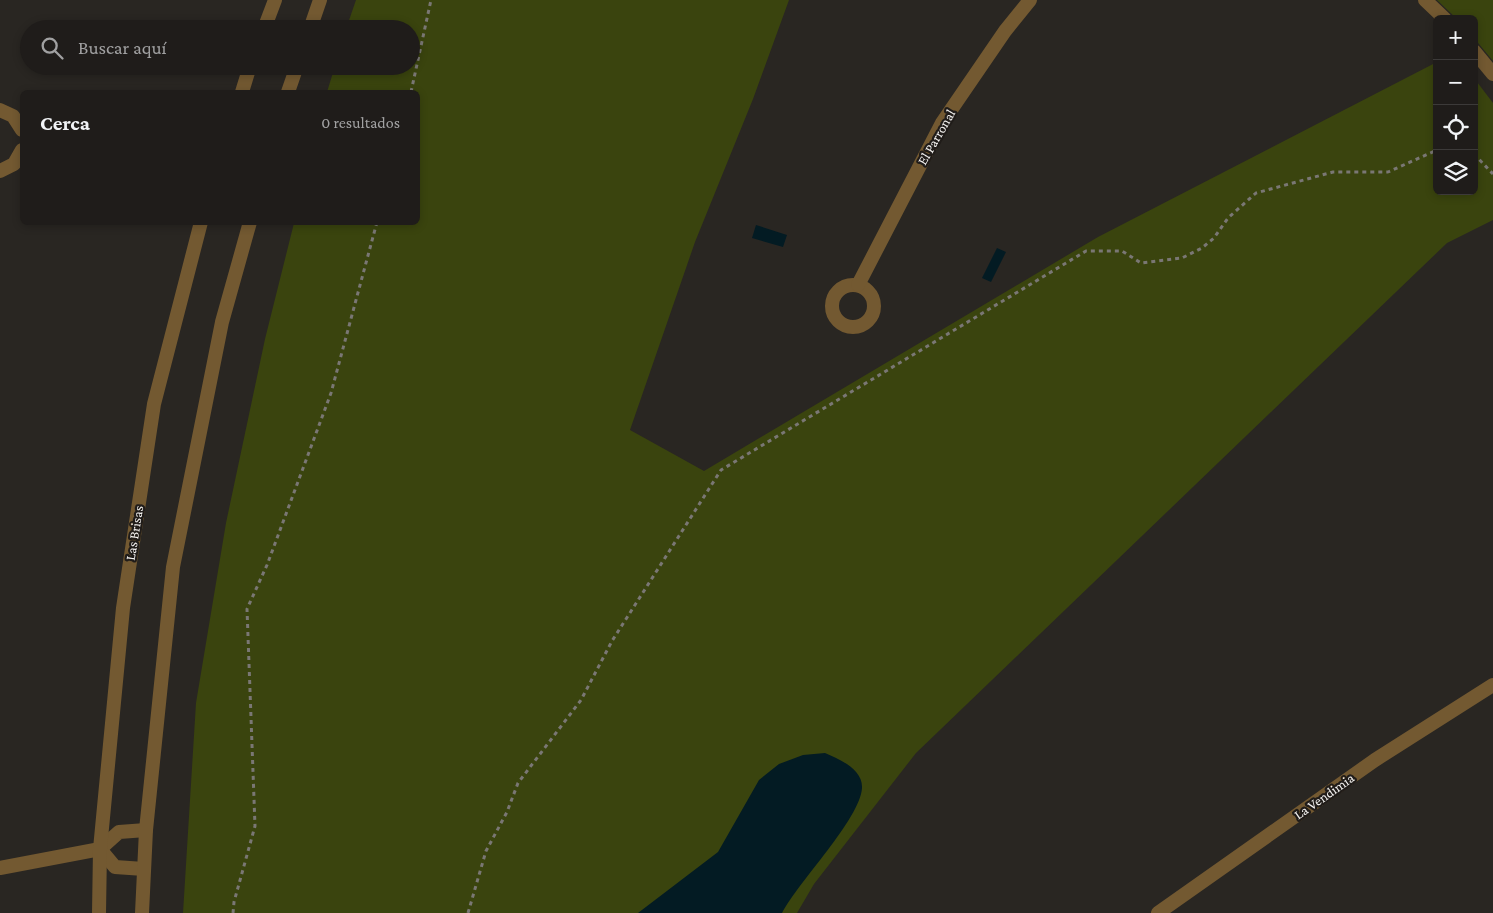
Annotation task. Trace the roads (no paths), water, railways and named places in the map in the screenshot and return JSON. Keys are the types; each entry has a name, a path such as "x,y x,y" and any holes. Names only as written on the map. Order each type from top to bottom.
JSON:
{"street":[{"path":"267,20 275,0"},
{"path":"313,20 320,0"},
{"name":"El Parronal","path":"858,285 942,123 1005,31 1030,0"},
{"path":"1425,0 1441,15"},
{"path":"1478,56 1493,74"},
{"path":"243,90 247,75"},
{"path":"289,90 295,75"},
{"path":"0,110 13,116 20,127"},
{"path":"0,170 14,164 20,154"},
{"name":"Las Brisas","path":"99,913 100,849 123,608 153,414 200,225"},
{"path":"142,913 146,830 173,567 222,322 249,225"},
{"name":"La Vendimia","path":"1158,913 1375,760 1493,684"},
{"path":"0,868 100,849 119,832 146,830"},
{"path":"100,849 115,867 144,869"}],"water":[{"path":"756,225 787,235 783,247 752,238"},
{"path":"997,248 1006,252 991,282 982,278"},
{"path":"825,753 837,758 859,775 862,788 859,801 840,833 801,884 782,913 638,913 718,852 759,780 779,764 803,755"}]}
